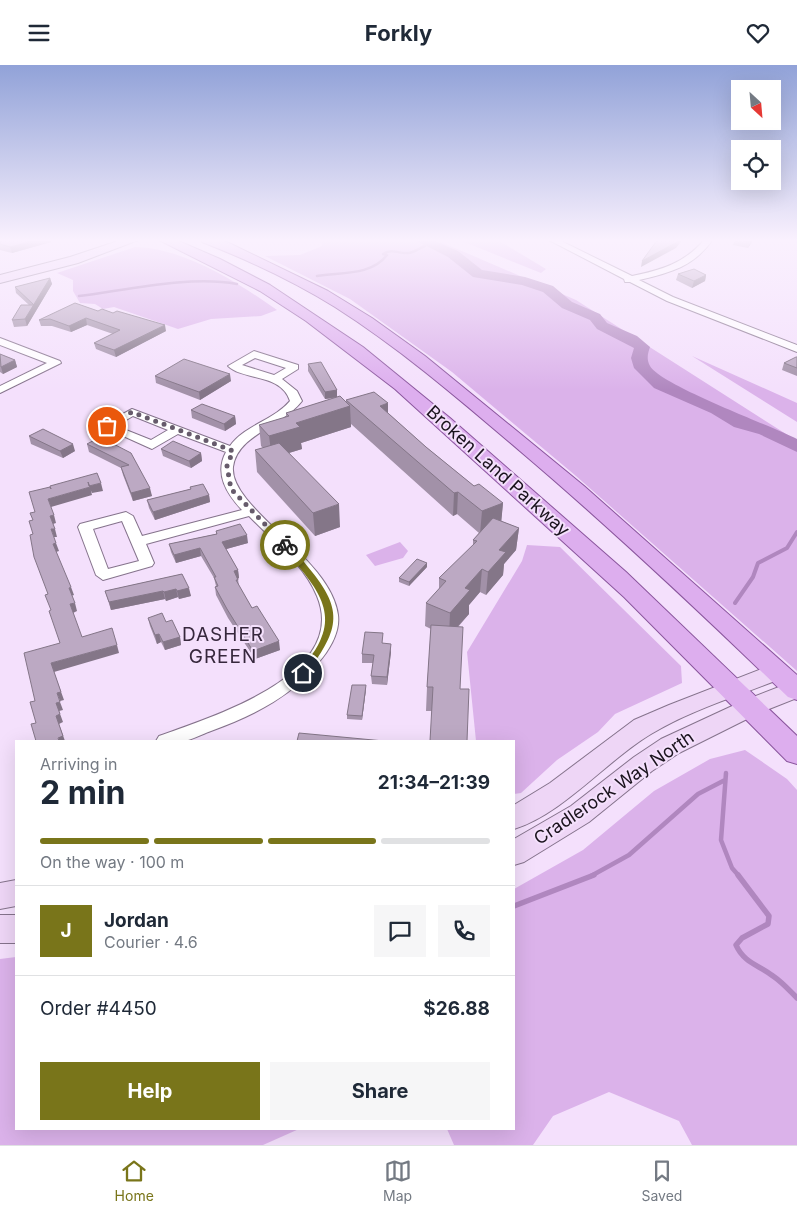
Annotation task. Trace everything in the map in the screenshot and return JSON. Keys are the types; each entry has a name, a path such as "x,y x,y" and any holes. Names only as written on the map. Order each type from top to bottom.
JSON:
{"main road":[{"name":"Broken Land Parkway","path":"268,289 307,313 362,353 438,416 618,578 797,753"},
{"name":"Broken Land Parkway","path":"316,289 398,344 472,401 576,489 797,689"}],"street":[{"path":"649,289 688,307 797,349"},
{"path":"0,341 56,363 0,390"},
{"path":"168,740 238,714 274,696 303,673 315,657 329,630 329,610 316,581 302,562 231,489 228,481 227,466 233,451 245,438 292,407 296,401 293,391 274,380"},
{"path":"177,429 152,445 107,426 132,412 177,429 233,451"},
{"path":"138,542 252,511"},
{"path":"126,516 138,542 147,563 103,575 85,527 126,516"},
{"name":"Cradlerock Way North","path":"515,816 559,791 643,727 732,688 777,671"},
{"name":"Cradlerock Way North","path":"515,852 580,814 643,764 670,746 751,707 797,689"},
{"path":"0,895 15,893"},
{"path":"0,929 15,929"}],"shaded area":[{"path":"73,289 247,289 277,310 261,316 211,319 178,329 114,307 103,309 95,304 80,303"},
{"path":"331,289 551,289 576,300 797,441 797,671 576,476 452,372 350,299"},
{"path":"692,356 797,403 797,422"},
{"path":"400,542 408,551 403,558 375,566 366,555"},
{"path":"527,545 560,547 681,666 682,683 615,714 598,732 557,760 521,793 515,794 515,740 476,740 467,652 522,561"},
{"path":"745,750 787,779 797,790 797,1145 692,1145 679,1121 609,1092 553,1116 533,1145 454,1145 447,1130 515,1130 515,888 583,850 654,791 710,759"},
{"path":"15,957 15,1130 297,1130 263,1145 0,1145 0,959"}],"building":[{"path":"18,289 43,289 34,305"},
{"path":"75,303 98,311 102,309 113,313 117,311 165,325 114,350 94,343 120,330 86,318 69,326 50,319 39,320"},
{"path":"21,305 34,305 25,319 12,320"},
{"path":"0,354 15,360 1,367"},
{"path":"796,357 797,368 784,363"},
{"path":"184,359 230,374 199,392 155,376"},
{"path":"321,362 337,390 325,392 308,364"},
{"path":"374,392 388,403 380,406 426,447 474,486 479,484 503,503 482,511 458,492 454,493 346,400"},
{"path":"340,396 350,406 296,423 300,427 269,436 259,425 289,416 286,413"},
{"path":"202,404 235,416 224,424 191,410"},
{"path":"43,429 73,444 60,451 29,436"},
{"path":"100,437 131,453 150,488 131,493 121,467 129,465 87,444"},
{"path":"173,441 201,453 189,461 161,449"},
{"path":"279,443 339,504 313,513 255,450"},
{"path":"97,473 101,483 48,499 54,515 50,516 55,529 51,529 56,543 53,544 71,587 69,588 75,603 70,604 82,637 112,628 117,645 51,663 61,692 57,693 60,702 56,703 60,714 56,716 63,736 58,738 59,740 36,740 31,724 36,723 30,702 35,701 24,653 60,643 45,595 48,594 34,557 30,535 33,534 29,521 33,520 30,513 35,512 29,492 50,487 51,489 50,486"},
{"path":"203,484 209,495 153,512 147,500 191,489 190,487"},
{"path":"493,518 519,528 499,550 506,552 488,572 482,569 465,588 470,590 450,613 426,603 446,581 439,578 477,541 473,540"},
{"path":"240,524 247,535 222,542 238,570 234,571 238,580 236,580 252,608 257,606 279,641 253,651 215,587 218,586 214,577 216,577 200,548 174,555 169,544 217,534 216,531"},
{"path":"417,559 427,563 409,582 399,578"},
{"path":"182,574 189,588 177,591 176,589 163,591 109,602 105,591"},
{"path":"162,613 166,622 172,620 180,637 163,642 159,634 155,635 148,618"},
{"path":"431,625 463,627 460,689 469,689 467,740 430,740 433,687 427,687"},
{"path":"365,632 383,633 382,643 391,644 387,677 371,676 374,655 362,654"},
{"path":"352,685 366,685 362,716 347,715"},
{"path":"299,733 373,740 297,740"}],"waterway":[{"path":"79,296 122,289"},
{"path":"548,289 567,305 595,317 602,326 631,339 642,347 639,358 642,368 660,384 717,409 741,423 766,430 797,446"},
{"path":"735,603 753,577 758,563 787,548 797,532"},
{"path":"726,773 721,840 732,868 739,876"},
{"path":"591,876 629,855 698,794 725,780"},
{"path":"515,906 594,875"},
{"path":"738,875 769,916 768,924 742,938 736,945 743,956 776,978 797,998"}],"way so far":[{"path":"107,426 132,412 233,451 227,466 228,481 231,489 285,545"}],"district":[{"name":"DASHER GREEN","path":"223,645"}],"route":[{"path":"285,545 302,562 316,581 329,610 329,630 323,644 303,673"}]}
